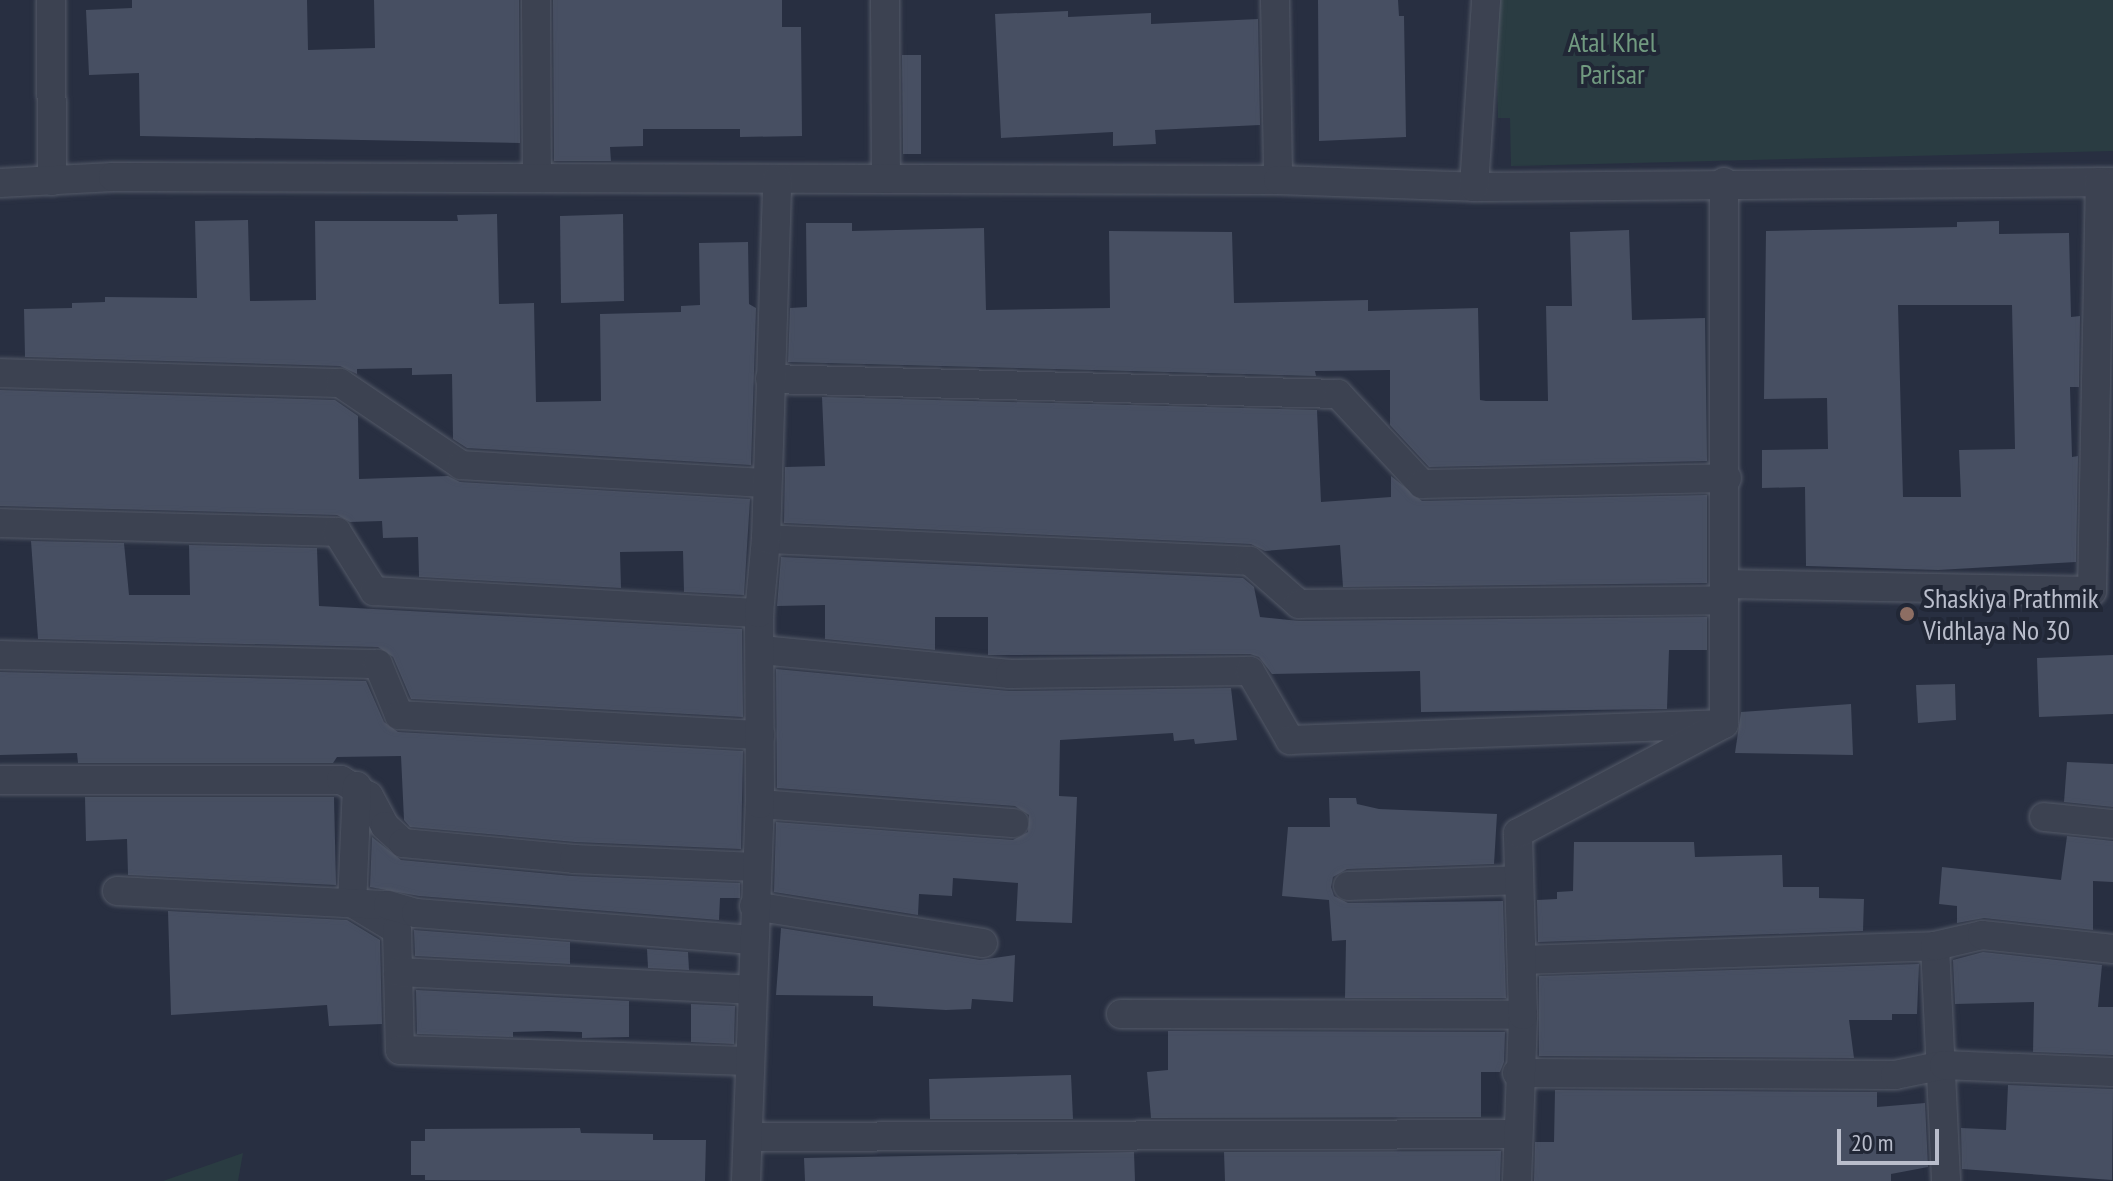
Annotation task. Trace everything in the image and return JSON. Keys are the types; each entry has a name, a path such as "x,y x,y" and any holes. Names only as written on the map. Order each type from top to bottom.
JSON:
{"street":[{"path":"51,0 52,181"},
{"path":"536,0 537,178"},
{"path":"885,0 886,179"},
{"path":"1275,0 1278,180"},
{"path":"1474,187 1486,0"},
{"path":"0,183 537,178 1278,180 1474,187 1724,182 2107,182 2092,591 1724,592 1299,604 1250,561 766,539"},
{"path":"746,1181 752,940 760,804 759,613 766,539 777,179"},
{"path":"1724,182 1727,478 1724,724"},
{"path":"0,373 340,383 461,465 766,483"},
{"path":"770,379 1338,394 1422,484 1727,478"},
{"path":"0,523 337,532 374,591 759,613"},
{"path":"761,650 1010,674 1250,671 1290,740 1724,724"},
{"path":"0,655 378,664 399,715 760,735"},
{"path":"1517,1181 1517,1073 1523,1015 1516,880 1518,833 1724,724"},
{"path":"0,780 341,780 357,786 403,843 574,859 755,867"},
{"path":"352,903 357,786"},
{"path":"760,804 1014,823"},
{"path":"2044,817 2113,824"},
{"path":"1348,886 1516,880"},
{"path":"117,891 352,903 416,913 752,940"},
{"path":"352,903 397,930 400,1050 750,1061"},
{"path":"754,906 983,943"},
{"path":"1522,960 1935,946 1982,935 2113,949"},
{"path":"1935,946 1951,1180"},
{"path":"398,972 751,990"},
{"path":"1121,1014 1523,1015"},
{"path":"1517,1073 1895,1075 1944,1065 2113,1072"},
{"path":"749,1137 1518,1134"}],"green space":[{"name":"Atal Khel Parisar","path":"1495,0 2113,0 2113,151 1511,166 1510,118 1498,118"},
{"path":"243,1153 238,1181 163,1181"}],"building":[{"path":"132,0 307,0 308,50 375,48 374,0 519,0 520,143 140,136 139,73 89,75 86,10 132,8"},
{"path":"553,0 782,0 782,27 801,27 802,136 740,137 740,129 643,129 643,146 610,147 611,161 554,161"},
{"path":"1318,0 1398,0 1399,16 1404,16 1406,137 1319,141"},
{"path":"1068,11 1068,17 1151,13 1151,24 1258,19 1260,125 1155,130 1156,144 1113,146 1113,132 1001,138 995,14"},
{"path":"902,55 921,55 921,154 903,154"},
{"path":"497,214 499,304 534,303 536,402 601,401 600,314 681,312 681,306 700,305 699,243 748,242 749,304 756,308 751,465 467,448 453,439 452,374 412,375 412,368 357,369 357,374 340,366 25,357 24,309 72,308 72,303 105,302 105,297 197,298 195,221 248,220 250,301 316,300 315,221 458,221 457,215"},
{"path":"623,214 624,301 561,303 560,216"},
{"path":"1999,221 1999,234 2069,233 2071,317 2080,316 2079,387 2070,387 2072,457 2078,456 2076,562 1938,570 1806,566 1805,487 1762,488 1762,450 1828,449 1827,398 1764,399 1766,231 1957,227 1957,222","holes":["1898,305 2012,305 2015,449 1959,450 1961,497 1903,497"]},
{"path":"806,223 852,223 852,231 984,228 986,310 1110,308 1109,231 1232,232 1234,303 1368,300 1368,311 1478,308 1480,400 1486,401 1548,401 1546,306 1572,306 1570,232 1629,230 1632,320 1705,318 1707,461 1429,467 1390,425 1390,370 1315,371 1316,376 788,362 790,308 807,307"},
{"path":"0,390 335,400 358,416 359,479 448,476 460,482 750,499 744,595 684,592 683,551 620,552 621,588 419,577 418,537 383,538 382,521 350,522 337,515 0,506"},
{"path":"822,397 1317,410 1321,502 1391,497 1391,476 1422,501 1707,495 1707,583 1343,587 1340,545 1265,551 1251,544 784,523 785,467 825,466"},
{"path":"31,541 124,543 129,595 190,595 189,545 317,548 319,606 742,629 743,717 411,699 393,657 378,647 38,639"},
{"path":"781,557 1243,578 1254,587 1260,617 1299,621 1707,617 1707,650 1669,650 1667,709 1421,712 1420,671 1272,674 1259,657 1250,654 988,655 988,617 935,617 935,650 825,639 825,605 777,606"},
{"path":"2113,655 2113,714 2039,717 2037,658"},
{"path":"776,669 1009,691 1231,688 1237,740 1195,744 1194,739 1174,741 1173,733 1060,740 1059,796 1077,797 1072,923 1016,921 1018,883 953,878 952,896 919,894 918,915 774,892 776,822 1013,840 1028,832 1029,815 1015,806 777,788"},
{"path":"0,672 366,681 384,722 398,732 743,751 741,849 575,842 410,827 404,820 401,756 337,757 333,763 78,763 77,753 0,755"},
{"path":"1955,684 1956,720 1918,723 1916,685"},
{"path":"1851,704 1853,755 1735,753 1741,712"},
{"path":"2067,762 2113,764 2113,807 2064,802"},
{"path":"85,797 334,797 336,885 128,875 127,839 86,841"},
{"path":"1329,798 1356,798 1357,804 1379,809 1497,814 1494,864 1347,869 1333,877 1331,887 1334,896 1348,903 1503,901 1506,998 1345,998 1346,940 1332,941 1329,900 1282,896 1288,827 1330,827"},
{"path":"2067,836 2113,841 2113,882 2093,881 2093,930 1984,918 1957,923 1957,906 1939,904 1942,867 2061,880"},
{"path":"372,837 401,860 572,876 740,883 740,898 720,898 719,920 419,896 370,887"},
{"path":"1574,842 1694,842 1695,857 1782,855 1783,887 1819,887 1819,898 1864,899 1863,931 1538,942 1537,900 1557,899 1557,892 1573,891"},
{"path":"168,911 347,920 380,940 382,1024 329,1026 327,1005 171,1015"},
{"path":"781,928 980,960 1015,955 1013,1002 972,999 971,1009 946,1010 873,1006 873,996 776,995"},
{"path":"414,930 570,942 570,964 415,956"},
{"path":"647,949 688,952 689,970 648,968"},
{"path":"1983,952 2102,965 2098,1007 2113,1007 2113,1055 2033,1052 2034,1002 1955,1004 1953,960"},
{"path":"1919,964 1917,1014 1892,1014 1892,1020 1849,1020 1854,1058 1539,1056 1539,976"},
{"path":"416,990 629,1001 629,1037 582,1038 582,1032 548,1031 513,1032 513,1037 417,1034"},
{"path":"691,1004 735,1006 734,1044 691,1042"},
{"path":"1168,1031 1505,1032 1504,1062 1500,1072 1481,1072 1481,1117 1151,1118 1147,1072 1168,1070"},
{"path":"1071,1075 1073,1119 930,1119 929,1079"},
{"path":"2008,1085 2113,1089 2112,1180 1962,1169 1961,1128 2006,1130"},
{"path":"1555,1090 1877,1092 1877,1107 1925,1103 1928,1167 1891,1174 1891,1181 1534,1181 1535,1142 1554,1142"},
{"path":"580,1128 581,1133 653,1134 653,1140 706,1140 705,1181 425,1180 425,1175 411,1175 411,1141 425,1141 425,1129"},
{"path":"1501,1151 1500,1181 1225,1181 1224,1152"},
{"path":"1134,1152 1135,1181 805,1181 804,1158"}],"place":[{"name":"Shaskiya Prathmik Vidhlaya No 30","path":"1907,614"}]}
